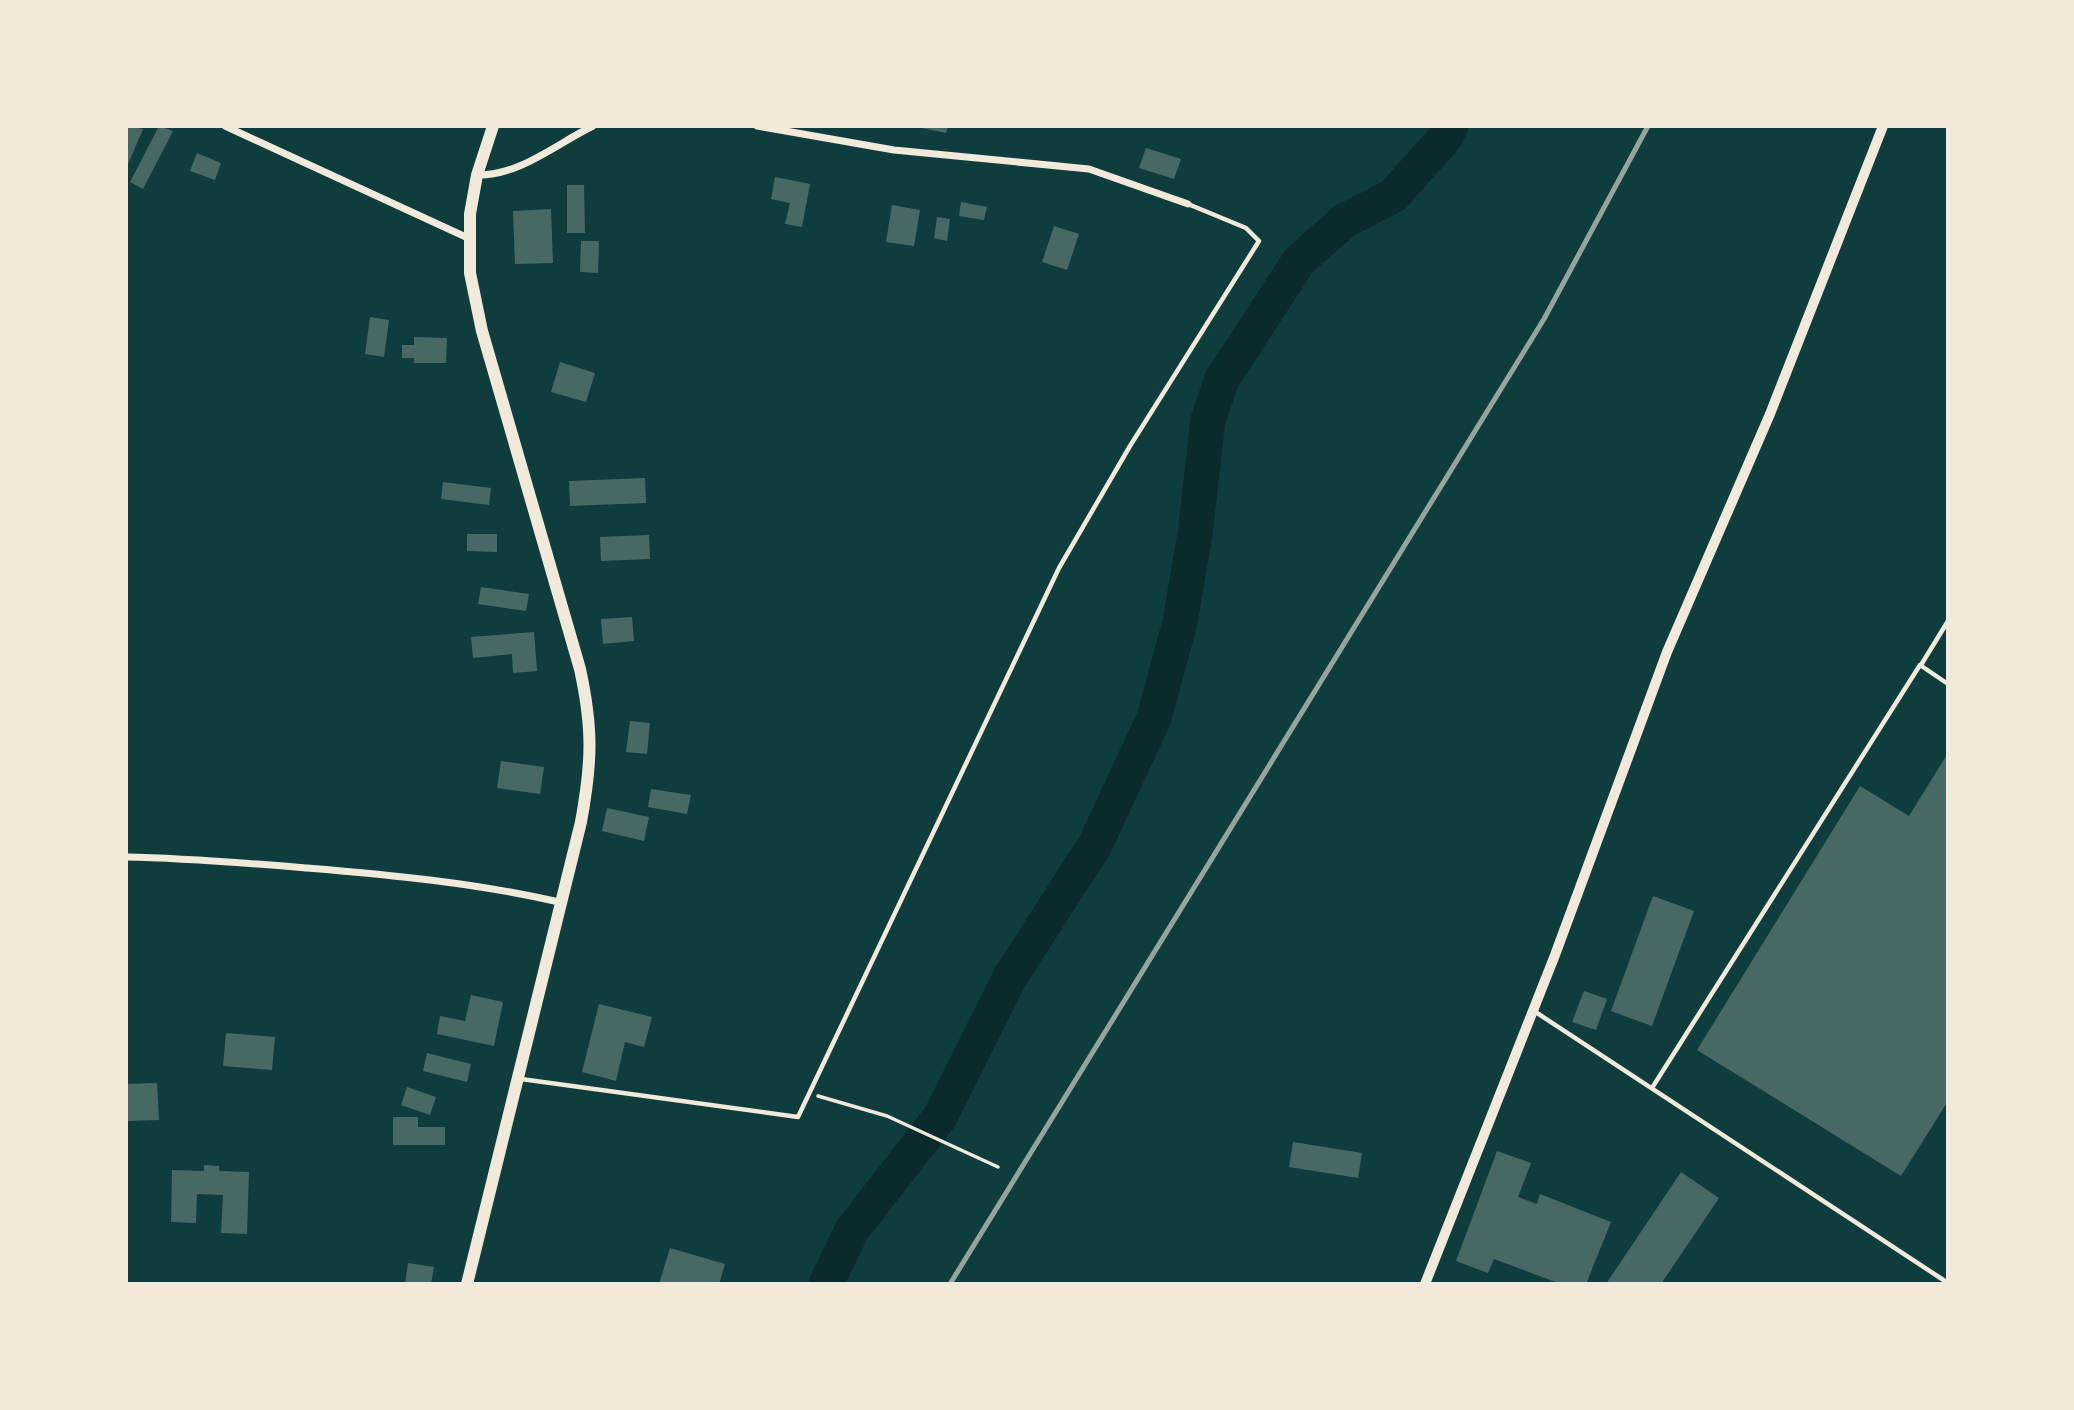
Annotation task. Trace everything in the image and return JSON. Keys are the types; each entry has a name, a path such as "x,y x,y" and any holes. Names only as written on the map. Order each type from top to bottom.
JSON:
{"main road":[{"path":"467,1284 559,902 581,822 589,780 590,720 568,622 482,331 470,273 468,238 477,175 493,126"}],"street":[{"path":"225,126 468,238"},
{"path":"477,175 493,176 510,171 593,126"},
{"path":"757,126 894,150 1089,169 1188,204"},
{"path":"1425,1284 1533,1010 1667,652 1770,414 1883,126"},
{"path":"126,857 186,858 377,874 466,884 559,902"}],"lane":[{"path":"516,1079 798,1116 1059,568 1130,446 1259,241 1246,228 1188,204"},
{"path":"1652,1088 1948,621"},
{"path":"1920,665 1948,684"},
{"path":"1533,1010 1948,1283"}],"path":[{"path":"810,1093 887,1116 998,1167"}],"building":[{"path":"126,126 143,129 126,169"},
{"path":"159,126 173,131 143,189 130,182"},
{"path":"912,126 948,126 946,133"},
{"path":"1146,148 1181,159 1174,179 1139,168"},
{"path":"197,153 221,163 215,180 190,171"},
{"path":"775,177 810,184 802,227 785,224 790,203 771,199"},
{"path":"567,185 584,185 585,233 567,233"},
{"path":"961,202 987,207 984,220 959,216"},
{"path":"892,205 920,210 914,246 886,242"},
{"path":"551,209 553,263 515,264 513,211"},
{"path":"937,217 950,219 947,241 934,238"},
{"path":"1054,226 1079,234 1067,270 1042,262"},
{"path":"581,241 599,241 598,273 580,272"},
{"path":"370,317 389,320 384,357 365,354"},
{"path":"414,337 447,338 446,363 414,363 414,358 402,358 402,345 414,345"},
{"path":"560,362 595,373 586,402 551,392"},
{"path":"645,478 646,503 570,506 569,481"},
{"path":"443,482 491,488 489,505 441,499"},
{"path":"467,534 497,534 497,552 467,551"},
{"path":"649,535 650,559 601,561 600,537"},
{"path":"481,587 529,594 526,611 478,604"},
{"path":"632,617 634,641 603,644 601,619"},
{"path":"534,632 537,671 513,673 512,654 473,658 471,637"},
{"path":"630,721 650,723 647,754 626,752"},
{"path":"1948,753 1948,1101 1901,1176 1697,1050 1860,786 1909,816"},
{"path":"501,761 544,767 540,794 497,788"},
{"path":"651,789 691,795 687,814 648,807"},
{"path":"607,808 649,817 644,841 602,831"},
{"path":"1653,896 1694,911 1652,1026 1611,1011"},
{"path":"1584,991 1607,999 1596,1030 1572,1022"},
{"path":"471,995 503,1002 494,1046 437,1034 440,1016 465,1021"},
{"path":"599,1004 652,1017 644,1047 625,1042 616,1081 582,1072"},
{"path":"226,1033 275,1037 272,1070 223,1066"},
{"path":"427,1053 471,1064 467,1082 423,1071"},
{"path":"157,1083 159,1120 126,1121 126,1084"},
{"path":"407,1087 436,1097 430,1115 401,1105"},
{"path":"393,1117 418,1117 418,1127 445,1127 445,1145 393,1145"},
{"path":"1293,1142 1362,1153 1358,1178 1289,1167"},
{"path":"1497,1151 1531,1163 1518,1197 1537,1204 1540,1194 1611,1222 1586,1284 1561,1284 1494,1259 1488,1273 1456,1261"},
{"path":"204,1165 219,1166 219,1171 249,1172 247,1234 221,1233 223,1195 197,1194 196,1223 171,1222 172,1170 204,1171"},
{"path":"1681,1172 1719,1198 1661,1284 1606,1284"},
{"path":"670,1248 725,1264 719,1284 659,1284"},
{"path":"408,1263 434,1267 431,1284 405,1284"}],"waterway":[{"path":"826,1284 852,1230 940,1117 1010,977 1095,845 1154,718 1180,622 1195,534 1208,420 1222,379 1299,261 1344,221 1393,196 1444,139 1451,126"}],"railway":[{"path":"950,1284 1544,319 1648,126"}]}
